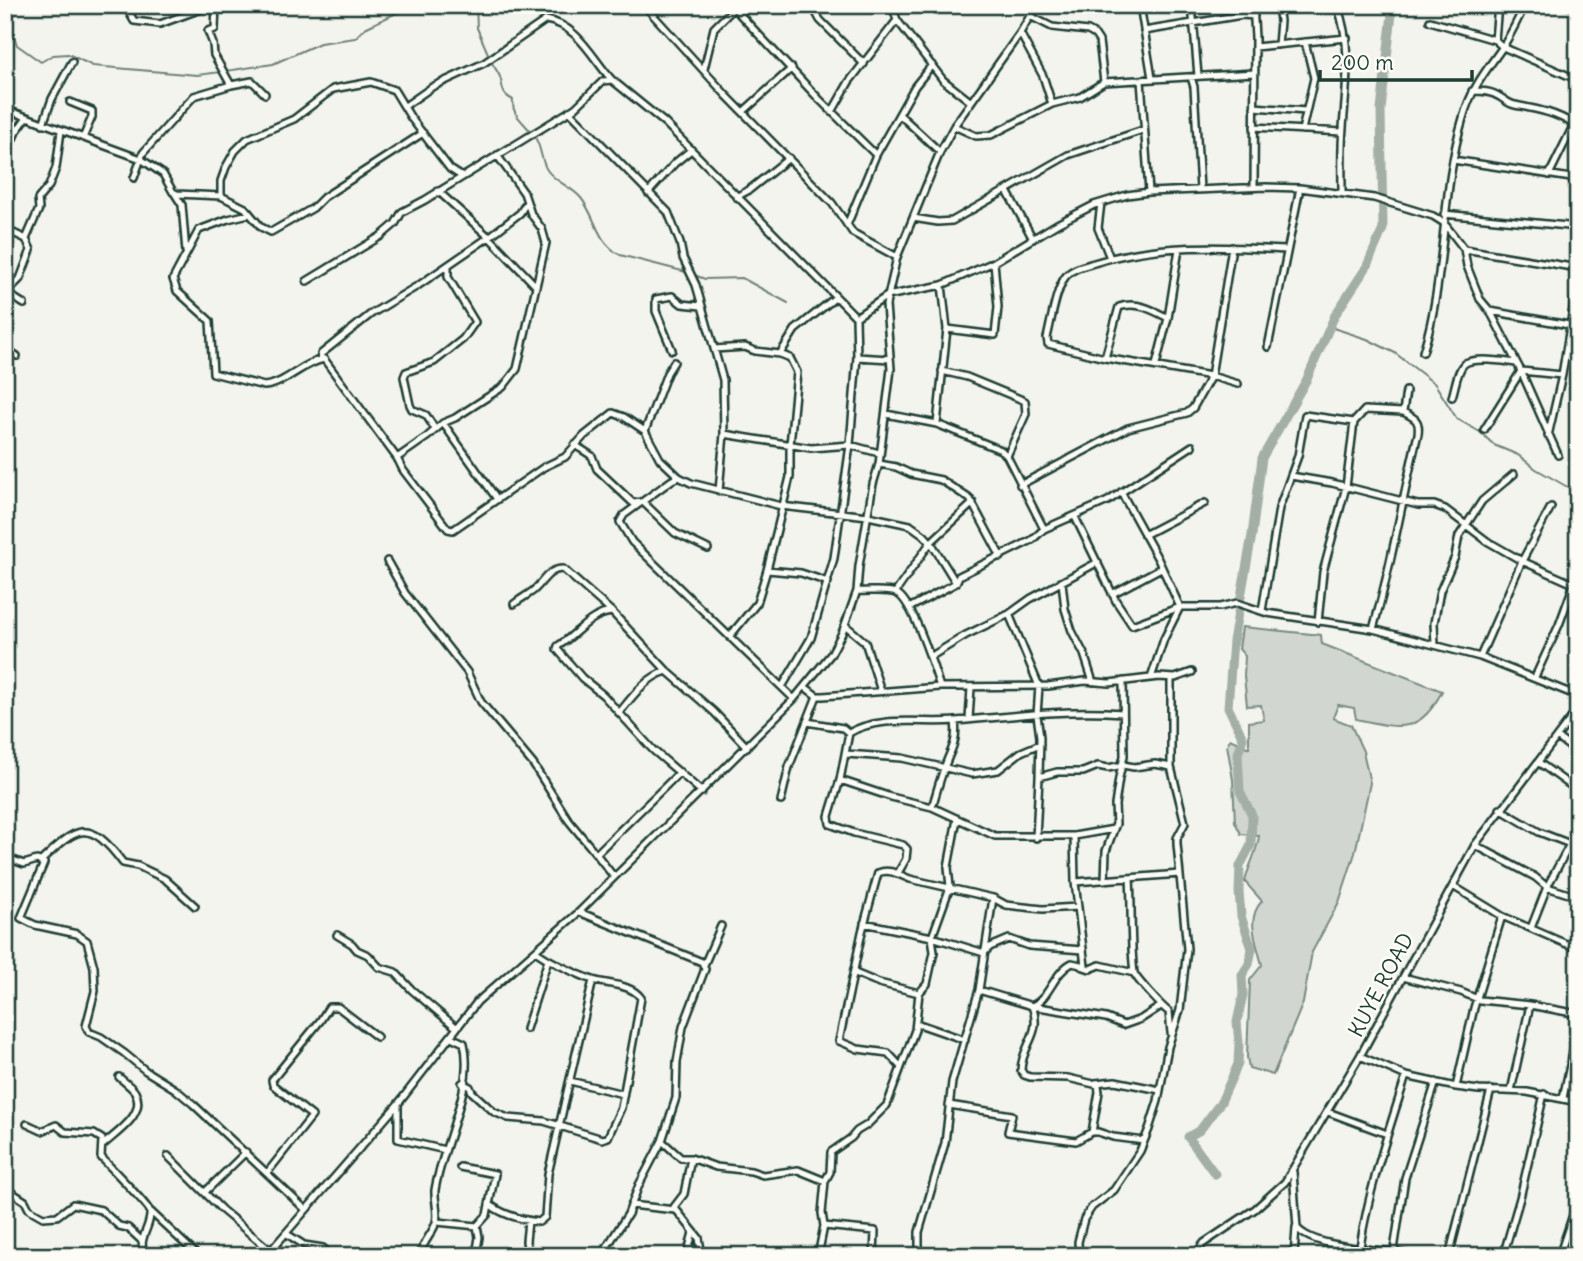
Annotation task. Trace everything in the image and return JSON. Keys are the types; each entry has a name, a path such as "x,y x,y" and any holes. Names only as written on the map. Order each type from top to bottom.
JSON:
{"street":[{"path":"125,5 135,21 160,24 193,8 214,5 215,29 208,31 214,55 231,85"},
{"path":"644,5 832,204 861,239 897,257"},
{"path":"830,5 814,5 820,20 864,64"},
{"path":"892,5 897,20 943,80 971,102"},
{"path":"168,1156 268,1253 398,1104 477,1002 579,912 702,792 805,687 831,654 858,591 859,566 886,414 890,359 885,314 897,257 940,152 954,126 1020,33 1033,5"},
{"path":"1140,5 1152,78"},
{"path":"1192,5 1200,189"},
{"path":"1253,5 1254,187"},
{"path":"1278,5 1278,45"},
{"path":"1337,5 1347,38 1348,70 1342,132 1342,193"},
{"path":"1495,40 1498,5"},
{"path":"1423,352 1439,269 1453,160 1464,115 1472,91 1503,47 1525,5"},
{"path":"1568,5 1578,9"},
{"path":"705,69 714,28 734,6 832,112 876,155"},
{"path":"1144,31 1242,15 1254,16"},
{"path":"1030,16 1052,27 1088,31 1095,35 1099,41 1104,82"},
{"path":"832,112 849,82 897,20"},
{"path":"405,106 432,87 484,63 527,35 542,21 561,22 588,49 612,80 665,123 856,317 858,357 850,445 834,558 811,638 782,687"},
{"path":"1430,21 1495,40 1503,47 1578,80"},
{"path":"1020,33 1043,76 1052,104"},
{"path":"1255,47 1347,38"},
{"path":"1302,130 1314,78 1305,42"},
{"path":"43,124 52,99 72,62"},
{"path":"847,225 876,155 915,86 932,65"},
{"path":"744,111 792,68"},
{"path":"954,126 976,136 991,135 1052,104 1080,97 1104,82 1254,73"},
{"path":"307,281 381,236 409,207 569,111 603,81 612,80"},
{"path":"1141,80 1149,192"},
{"path":"134,178 141,159 152,142 194,96 252,81 265,94"},
{"path":"220,195 226,167 243,142 295,119 333,89 376,82 394,90 450,169 461,176"},
{"path":"1472,91 1492,93 1511,104 1530,106 1550,115 1559,115 1573,124"},
{"path":"70,102 92,111 83,138"},
{"path":"1254,107 1306,111"},
{"path":"5,109 141,159 163,174 181,205 186,254"},
{"path":"569,111 672,219 683,258 696,285 723,380 724,434 719,491"},
{"path":"900,115 940,152"},
{"path":"1549,175 1578,116"},
{"path":"5,156 16,132 27,117"},
{"path":"1254,127 1342,132"},
{"path":"913,218 952,221 1068,155 1143,130"},
{"path":"26,239 39,209 38,199 49,186 58,161 61,131"},
{"path":"173,192 186,195 220,195 245,208 261,227 271,232 313,208 324,197 423,133"},
{"path":"648,193 674,163 691,150"},
{"path":"397,458 443,423 503,387 514,375 528,327 546,243 542,229 531,214 520,187 497,155"},
{"path":"736,197 789,158"},
{"path":"1453,160 1578,178"},
{"path":"856,317 887,296 942,285 994,262 1070,216 1101,203 1149,192 1254,187 1300,188 1374,198 1433,216 1444,223 1464,249 1467,266 1480,299 1490,311 1521,371 1558,454"},
{"path":"1268,347 1300,188"},
{"path":"438,191 489,237 536,286"},
{"path":"1007,191 1033,239"},
{"path":"321,359 321,354 371,314 489,237 520,213 527,202"},
{"path":"1101,203 1098,228 1110,258"},
{"path":"916,211 923,220"},
{"path":"1444,214 1578,227"},
{"path":"249,215 228,219 199,230 173,279 177,291 210,321 213,373 264,386 271,385 306,365 321,359 326,361 403,470 450,530 544,467 565,457 613,413 645,431 660,459 679,477 719,491 781,506 868,516 910,525 930,543 956,583"},
{"path":"5,229 26,239 31,250 20,279 6,292 24,304"},
{"path":"1238,384 1211,376 1105,358 1048,344 1047,338 1062,282 1074,270 1110,258 1149,250 1232,247 1286,250"},
{"path":"1020,485 1128,428 1187,413 1193,408 1211,376 1232,247"},
{"path":"1156,365 1168,318 1179,249"},
{"path":"1464,249 1578,268"},
{"path":"947,330 995,335 998,316 994,262"},
{"path":"435,429 426,415 412,409 404,377 406,372 439,359 463,339 475,323 449,276 448,266"},
{"path":"1548,436 1562,375 1578,278"},
{"path":"937,424 947,330 942,285"},
{"path":"671,350 656,311 656,299 671,296 682,304 701,306"},
{"path":"780,354 795,330 836,297"},
{"path":"1105,358 1119,307 1141,306 1168,318"},
{"path":"1490,311 1569,325"},
{"path":"714,349 745,347 780,354 790,358 797,372 790,445 790,477 767,570 757,603 730,636"},
{"path":"5,348 17,356"},
{"path":"858,357 890,359"},
{"path":"1452,397 1466,363 1495,360 1516,363"},
{"path":"645,431 667,373 674,362"},
{"path":"942,371 967,377 1025,401 1027,414 1007,456"},
{"path":"1521,371 1562,375"},
{"path":"1484,430 1521,371"},
{"path":"1403,412 1406,391"},
{"path":"1318,622 1326,558 1346,487 1354,422 1365,410 1403,412 1416,418 1419,425 1401,500 1387,584 1373,629"},
{"path":"886,414 937,424 1001,450 1007,456 1044,529"},
{"path":"1262,611 1279,508 1298,456 1305,415 1354,422"},
{"path":"443,423 497,499"},
{"path":"724,434 820,448 850,445 879,453"},
{"path":"575,445 592,456 597,468 633,503 643,502 675,533 708,549"},
{"path":"909,608 956,583 959,576 1032,540 1044,529 1108,501 1192,446"},
{"path":"879,464 941,480 955,488 973,503 1001,557"},
{"path":"1436,645 1434,623 1440,591 1466,524 1482,501 1514,474"},
{"path":"1291,476 1445,509 1487,541 1522,561 1575,585"},
{"path":"679,477 621,518 620,522 629,538 793,699"},
{"path":"1121,492 1180,607"},
{"path":"895,593 930,543 973,503"},
{"path":"1144,535 1205,503"},
{"path":"1480,657 1522,561 1551,508"},
{"path":"1075,517 1112,594 1132,625 1180,607 1220,607 1237,603 1262,611 1373,629 1436,645 1480,657 1578,696"},
{"path":"387,561 405,593 467,672 481,702 533,764 569,821 614,877"},
{"path":"930,657 1098,562"},
{"path":"1112,594 1161,568"},
{"path":"514,604 535,590 549,573 563,569 612,612 667,671 714,712 747,747"},
{"path":"767,570 801,573 828,582"},
{"path":"1535,677 1559,625 1578,573"},
{"path":"1062,582 1065,609 1093,682"},
{"path":"858,591 895,593 901,597 909,608 940,687"},
{"path":"1151,678 1164,639 1180,607"},
{"path":"612,612 597,614 557,649 653,750 702,792"},
{"path":"1009,614 1039,686 1037,715 1040,778 1036,838"},
{"path":"845,625 865,642 881,691"},
{"path":"619,713 654,676 667,671"},
{"path":"805,687 817,696 940,687 1039,686 1171,678 1192,672"},
{"path":"1079,1256 1078,1242 1088,1212 1114,1190 1144,1141 1153,1117 1171,1037 1180,1010 1187,949 1177,838 1185,823 1171,767 1171,678"},
{"path":"1105,880 1106,850 1116,824 1115,805 1124,765 1123,681"},
{"path":"969,719 971,688"},
{"path":"780,801 789,767 817,696"},
{"name":"KUYE ROAD","path":"1194,1256 1204,1243 1277,1192 1293,1171 1360,1056 1475,845 1578,709"},
{"path":"849,733 875,724 956,721 1077,710 1123,713"},
{"path":"932,807 944,766 953,751 957,736 956,721"},
{"path":"807,722 843,729 849,733"},
{"path":"849,733 840,780 829,816 830,824 903,845 906,855 898,873"},
{"path":"1558,737 1578,753"},
{"path":"846,754 902,758 972,774 998,770 1021,752 1040,744"},
{"path":"1538,762 1578,791"},
{"path":"1040,778 1057,772 1078,773 1098,766 1135,767 1150,764 1171,767"},
{"path":"597,855 649,800 680,772"},
{"path":"840,780 932,807 995,836 1074,836 1114,829"},
{"path":"1500,809 1539,832 1578,847"},
{"path":"818,1256 824,1226 822,1213 825,1181 830,1172 831,1152 867,1125 887,1105 916,1023 919,993 927,984 934,951 932,937 950,887 948,867 957,819"},
{"path":"5,857 24,864 40,862 75,832 80,830 92,833 107,845 122,863 138,866 165,879 195,906"},
{"path":"1032,1006 1045,996 1059,971 1072,963 1085,966 1075,882 1074,836"},
{"path":"1475,845 1535,877 1547,887 1578,897"},
{"path":"1531,928 1547,887 1570,845"},
{"path":"40,862 44,863 21,918 35,925 77,934 87,941 94,967 95,991 86,1026 89,1032 101,1037 175,1089 306,1210"},
{"path":"901,1067 888,1053 858,1049 839,1041 876,875 880,872 898,873 910,879 993,898 1016,907 1078,907"},
{"path":"1075,882 1180,874"},
{"path":"1130,878 1133,945 1131,965 1138,982 1146,986 1169,1013 1171,1037"},
{"path":"1453,886 1502,916 1578,949"},
{"path":"919,1256 919,1232 943,1150 952,1082 979,990 993,898"},
{"path":"579,912 704,965"},
{"path":"1456,1087 1476,999 1502,916"},
{"path":"864,923 932,937 984,953"},
{"path":"601,1256 631,1205 662,1141 676,1098 677,1062 683,1027 704,974 704,965 721,926"},
{"path":"337,935 368,955 379,967 395,972 457,1028"},
{"path":"984,953 990,947 1009,939 1029,946 1083,950"},
{"path":"462,1083 470,1087 494,1112 508,1118 544,1121 606,1138 620,1113 641,998 632,990 593,980 534,951"},
{"path":"526,1029 548,960"},
{"path":"1072,963 1090,969 1100,965 1134,973"},
{"path":"855,973 878,983 919,993"},
{"path":"1403,977 1461,992 1476,999 1530,1004 1578,1014"},
{"path":"489,1204 497,1210 528,1221 539,1222 545,1217 548,1174 593,980"},
{"path":"979,990 1032,1006 1106,1018 1124,1026 1141,1020 1161,1006"},
{"path":"1511,1091 1530,1004"},
{"path":"1032,1006 1036,1022 1034,1035 1022,1061 1022,1073 1030,1077 1068,1078 1095,1083 1115,1081 1160,1090"},
{"path":"267,1173 312,1116 273,1085 272,1080 320,1021 324,1012 330,1007 338,1007 377,1037"},
{"path":"916,1023 965,1040"},
{"path":"1563,1098 1578,1028"},
{"path":"420,1256 425,1240 437,1222 435,1189 457,1117 467,1062 464,1043 451,1037"},
{"path":"1360,1056 1406,1076 1456,1087 1544,1094 1578,1102"},
{"path":"103,1145 134,1118 137,1107 134,1091 118,1076"},
{"path":"1360,1247 1372,1185 1406,1076"},
{"path":"570,1081 624,1094"},
{"path":"1394,1250 1405,1178 1436,1082"},
{"path":"1092,1132 1100,1088 1095,1083"},
{"path":"1449,1256 1491,1090"},
{"path":"1503,1256 1520,1198 1544,1094"},
{"path":"398,1104 398,1139 445,1150"},
{"path":"949,1105 1012,1115 1008,1132 1076,1141 1092,1132 1144,1141"},
{"path":"1328,1112 1387,1134"},
{"path":"27,1124 42,1131 56,1125 70,1133 94,1134 102,1139 101,1157 134,1195 198,1256"},
{"path":"662,1141 681,1158 691,1158 716,1167 763,1175 798,1170 825,1181"},
{"path":"205,1192 246,1152"},
{"path":"691,1158 684,1194 674,1205 675,1210 699,1238 701,1250 717,1252 720,1256"},
{"path":"460,1167 495,1174 487,1215"},
{"path":"1293,1171 1297,1228 1308,1237 1327,1243 1394,1250 1414,1256"},
{"path":"5,1188 25,1201 29,1209 43,1217 57,1216 73,1204 97,1208 119,1226 128,1228 142,1241"},
{"path":"1559,1256 1578,1200"},
{"path":"631,1205 675,1210"},
{"path":"477,1226 487,1215 497,1210"},
{"path":"144,1256 142,1241 150,1211"},
{"path":"1294,1256 1297,1217"},
{"path":"528,1221 528,1256"},
{"path":"437,1222 477,1226"},
{"path":"476,1256 479,1237 477,1226"},
{"path":"824,1226 875,1231 874,1256"},
{"path":"687,1256 693,1232"},
{"path":"287,1234 304,1245 323,1248 331,1256"}],"shaded area":[{"path":"1242,627 1321,635 1322,644 1442,691 1425,716 1406,725 1384,725 1356,719 1354,708 1338,705 1333,718 1351,725 1363,751 1370,783 1355,853 1339,902 1312,952 1303,1003 1273,1075 1249,1068 1247,1057 1250,980 1262,965 1253,923 1262,901 1245,882 1259,836 1241,834 1235,822 1233,780 1227,745 1230,739 1249,748 1249,722 1264,720 1261,705 1247,706 1245,656 1239,649"}],"waterway":[{"path":"226,71 273,64 320,43 355,38 365,28 413,5"},
{"path":"476,5 477,28 489,56"},
{"path":"1215,1174 1188,1137 1200,1130 1221,1102 1238,1064 1237,1022 1243,995 1242,975 1249,964 1252,949 1241,916 1239,892 1240,866 1251,845 1252,815 1240,791 1238,754 1243,738 1228,707 1233,641 1252,535 1262,458 1307,379 1335,315 1366,268 1383,229 1381,110 1393,5"},
{"path":"5,33 14,36 17,45 41,62 53,55 68,54 93,66 197,75 221,72"},
{"path":"491,61 499,75 504,93 513,100 514,111 537,140 547,170 581,198 606,243 620,255 686,272"},
{"path":"694,275 705,279 742,278 788,303"},
{"path":"1330,327 1367,339 1395,353 1435,384 1457,419 1480,432 1494,445 1518,455 1536,469 1578,493"}]}
